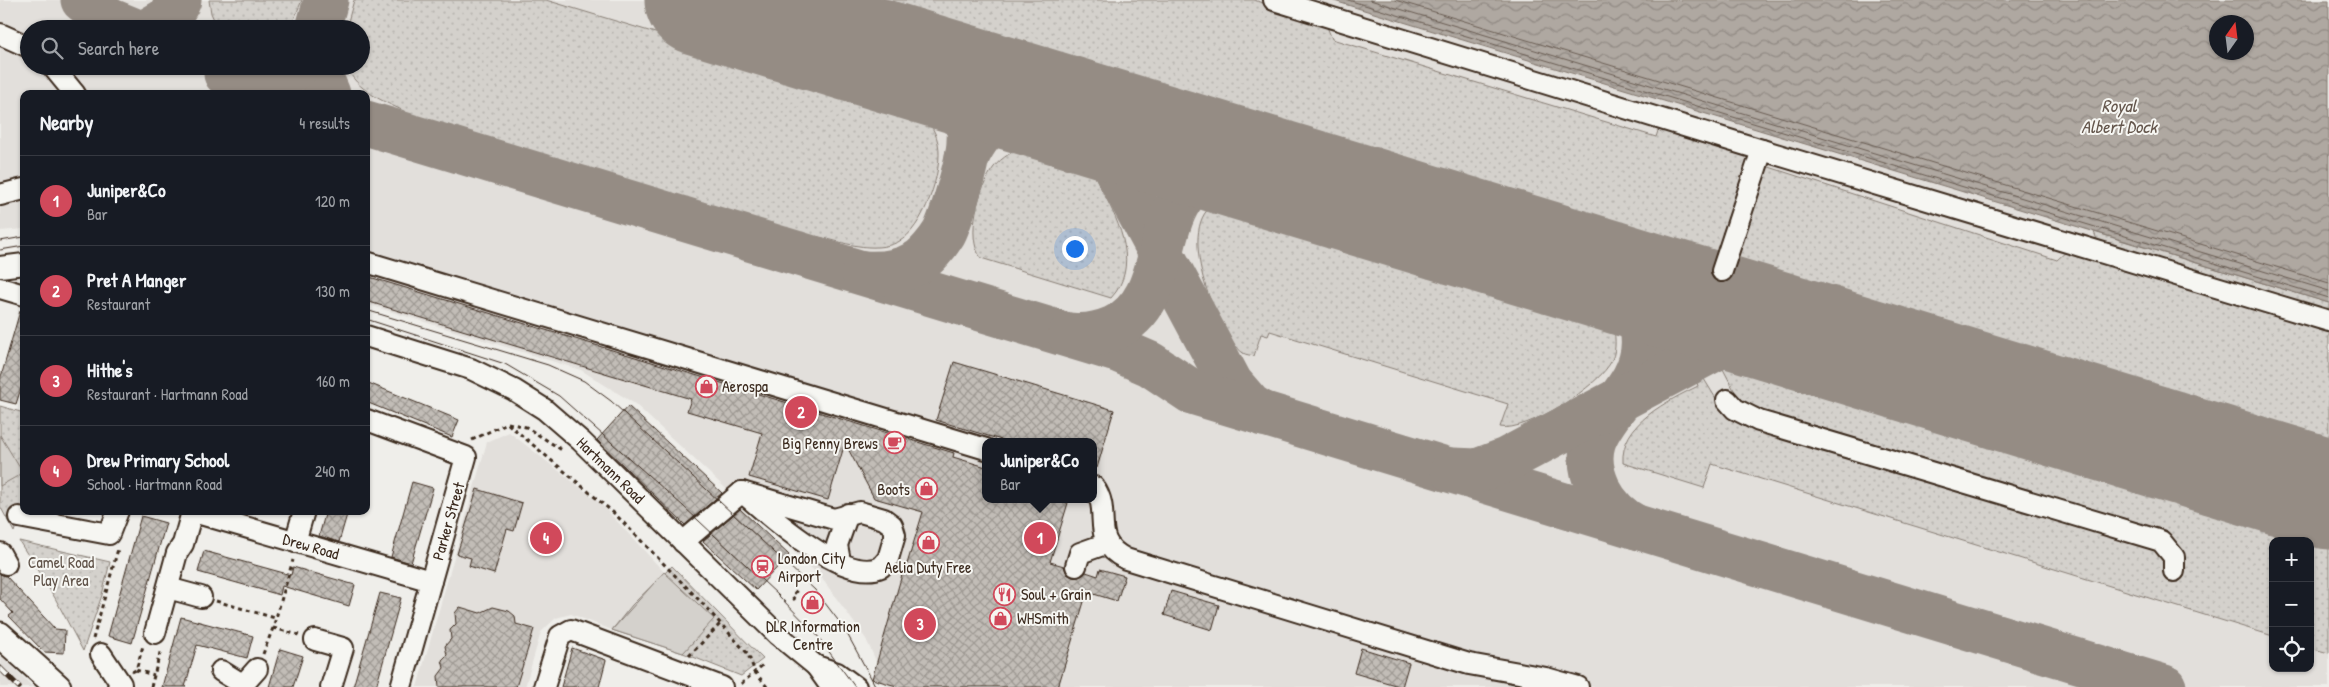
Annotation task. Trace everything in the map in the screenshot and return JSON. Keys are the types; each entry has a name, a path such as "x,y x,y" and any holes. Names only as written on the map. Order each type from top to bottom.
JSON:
{"main road":[{"path":"0,635 58,687"}],"street":[{"path":"1274,0 1762,150 2329,320"},
{"path":"0,34 20,43"},
{"path":"59,75 72,90"},
{"path":"1722,271 1762,150"},
{"path":"0,195 20,190"},
{"path":"370,263 982,448"},
{"path":"0,267 20,264"},
{"path":"0,288 20,294"},
{"name":"Hartmann Road","path":"370,337 471,369 530,400 567,428 771,629 816,666 831,687"},
{"path":"1727,400 1735,409 1759,421 2161,541 2171,551 2175,564 2174,571"},
{"path":"370,421 466,457"},
{"name":"Parker Street","path":"401,687 466,457"},
{"path":"683,542 742,492"},
{"path":"742,492 828,518 839,519 848,514 860,512 884,519 892,525 895,535 888,559 881,568 865,570 840,562 792,535 742,492"},
{"path":"1097,496 1102,513 1105,544 1113,553 1138,563 1478,666 1546,678 1578,687"},
{"path":"840,562 837,545 848,514"},
{"path":"19,518 109,534 116,515"},
{"name":"Drew Road","path":"154,638 177,553 183,544 190,515"},
{"name":"Drew Road","path":"202,515 431,580"},
{"path":"296,542 303,515"},
{"path":"1076,566 1080,553 1105,544"},
{"path":"168,588 202,597"},
{"path":"544,687 560,636 572,630 684,677 732,685"},
{"path":"315,640 343,648 332,687"},
{"path":"101,654 118,683"},
{"name":"Hartmann Road","path":"816,666 837,673 856,687"},
{"path":"221,671 241,686 257,669"}],"path":[{"path":"508,423 615,514 748,654 755,672 768,687"},
{"path":"466,457 471,440 508,423 526,427 563,451"},
{"path":"101,654 90,651 120,540"},
{"path":"257,669 273,628 296,542"},
{"path":"795,600 791,595 798,589 802,593"},
{"path":"202,597 276,618"},
{"path":"684,677 684,661 720,624"},
{"path":"273,628 315,640"},
{"path":"118,683 136,670 154,638"},
{"path":"151,687 154,675 154,638"},
{"path":"732,685 755,672 766,663"},
{"path":"136,670 154,675"}],"shaded area":[{"name":"London City Airport","path":"0,0 1331,0 2329,303 2329,687 888,687 866,639 821,577 635,404 581,370 370,305 370,90 20,90 20,229 0,231"},
{"path":"509,432 600,503 664,572 612,630 571,614 556,618 541,632 525,687 417,687 487,442"},
{"path":"0,653 1,655 33,687 0,687"}],"green space":[{"path":"209,0 302,0 294,20 214,20"},
{"path":"354,0 546,0 914,111 930,124 938,143 939,155 935,183 930,198 916,225 898,242 878,247 868,247 846,244 816,236 814,239 406,115 406,112 380,99 370,93 370,90 364,89 351,75 370,75 370,20 348,20"},
{"path":"855,0 1254,0 1325,22 1332,39 1656,137 1659,128 1719,142 1719,148 1750,158 1721,262"},
{"path":"1025,145 1080,160 1090,168 1095,176 1121,231 1126,259 1120,286 1111,298 981,258 976,249 974,225 983,186 997,163 1008,154"},
{"path":"1766,166 2057,260 2069,249 2329,327 2329,447 1729,265"},
{"path":"1217,203 1613,322 1615,337 1614,355 1605,370 1594,382 1562,405 1527,423 1512,427 1500,427 1508,404 1270,331 1268,336 1261,334 1254,356 1244,354 1232,341 1221,323 1203,277 1199,253 1199,232 1204,214"},
{"path":"2094,232 2329,303 2329,314 2099,245"},
{"path":"1739,360 2329,540 2329,653 2314,649 2314,537 2269,537 2269,635 1712,464 1704,488 1623,463 1624,449 1629,436 1638,425 1660,406 1698,386 1697,383 1704,379 1726,415 1739,423 2183,555 2174,540 2158,531 1750,407 1736,394 1723,369"},
{"path":"0,406 20,412 20,515 14,532 0,506"},
{"path":"0,435 20,468 20,475 0,486"},
{"name":"Camel Road Play Area","path":"19,541 110,562 102,595 83,651 55,598"},
{"path":"672,566 763,659 741,676 683,653 612,630 632,605"},
{"path":"664,572 714,619 683,653 612,630"}],"water":[{"name":"Royal Albert Dock","path":"1331,0 2329,0 2329,303"}],"building":[{"path":"370,277 954,453 953,457 982,466 982,503 1068,503 1050,562 1064,566 1067,574 1073,577 1079,577 1086,572 1098,576 1100,569 1125,576 1117,601 1087,592 1058,687 900,687 872,679 905,564 907,564 923,512 874,498 845,443 828,500 749,477 762,433 687,411 691,399 370,302"},
{"path":"20,311 20,392 16,404 0,400 0,380"},
{"path":"954,362 1114,410 1097,468 1097,438 995,438 936,420"},
{"path":"370,384 459,420 452,437 370,404"},
{"path":"628,406 722,493 685,525 597,440"},
{"path":"412,482 433,488 411,563 391,557"},
{"path":"477,489 522,503 514,531 507,529 494,574 469,566 471,558 457,554"},
{"path":"740,509 789,555 756,590 703,541"},
{"path":"325,515 347,515 339,542 319,536"},
{"path":"141,516 166,523 132,643 108,636"},
{"path":"204,551 291,575 293,567 355,585 349,606 282,586 280,595 198,572"},
{"path":"0,574 6,576 55,629 65,630 64,653 44,652 9,616 13,613 0,599"},
{"path":"1171,591 1219,605 1212,630 1164,615"},
{"path":"380,593 401,598 376,687 353,687"},
{"path":"460,607 480,613 493,607 509,611 515,616 516,624 534,629 516,687 439,687 438,676 444,668 442,660 447,655 445,646 451,639 450,630 456,624 455,613"},
{"path":"181,617 253,636 247,658 197,645 185,687 162,687"},
{"path":"572,648 606,660 599,687 561,687"},
{"path":"1361,648 1409,663 1402,687 1354,673"},
{"path":"280,649 303,656 293,687 269,687"}],"taxiway":[{"path":"83,0 109,20"},
{"path":"166,20 179,0"},
{"path":"320,20 326,0"},
{"path":"864,273 884,273 897,270 910,266 924,258 944,233 960,187 969,141 966,117 961,104 953,93 923,68"},
{"path":"229,75 254,81 272,80 284,75"},
{"path":"320,75 326,90"},
{"path":"967,157 982,132 1002,117 1026,110 1055,108"},
{"path":"1069,112 1101,141 1231,384 1250,406 1263,414"},
{"path":"370,124 1120,351 1150,364 1192,392 2164,687"},
{"path":"1070,335 1087,335 1109,330 1137,310 1151,286 1167,231 1177,206 1193,185 1220,172 1261,170"},
{"path":"1593,271 1607,280 1630,302 1638,316 1642,330 1641,361 1634,378 1599,429 1591,456 1592,472 1602,496 1619,516 1636,527"},
{"path":"1453,470 1477,471 1506,460 1743,334 1774,330 1794,332"}],"runway":[{"path":"700,0 2329,494"}],"tram line":[{"path":"0,241 20,238"},
{"path":"0,250 20,247"},
{"path":"370,311 548,365 584,381 611,401 815,590 844,628 876,687"},
{"path":"370,320 505,364 559,396 683,506 778,595 816,634 855,687"}],"railway":[{"path":"0,668 19,687"}],"place":[{"name":"Aerospa","path":"706,386"},
{"name":"Pret A Manger","path":"801,412"},
{"name":"Big Penny Brews","path":"894,443"},
{"name":"Boots","path":"926,489"},
{"name":"Drew Primary School","path":"546,538"},
{"name":"Juniper&Co","path":"1040,538"},
{"name":"Aelia Duty Free","path":"928,543"},
{"name":"London City Airport","path":"762,567"},
{"name":"Soul + Grain","path":"1005,594"},
{"name":"DLR Information Centre","path":"813,602"},
{"name":"WHSmith","path":"1001,618"},
{"name":"Hithe's","path":"920,624"}]}
